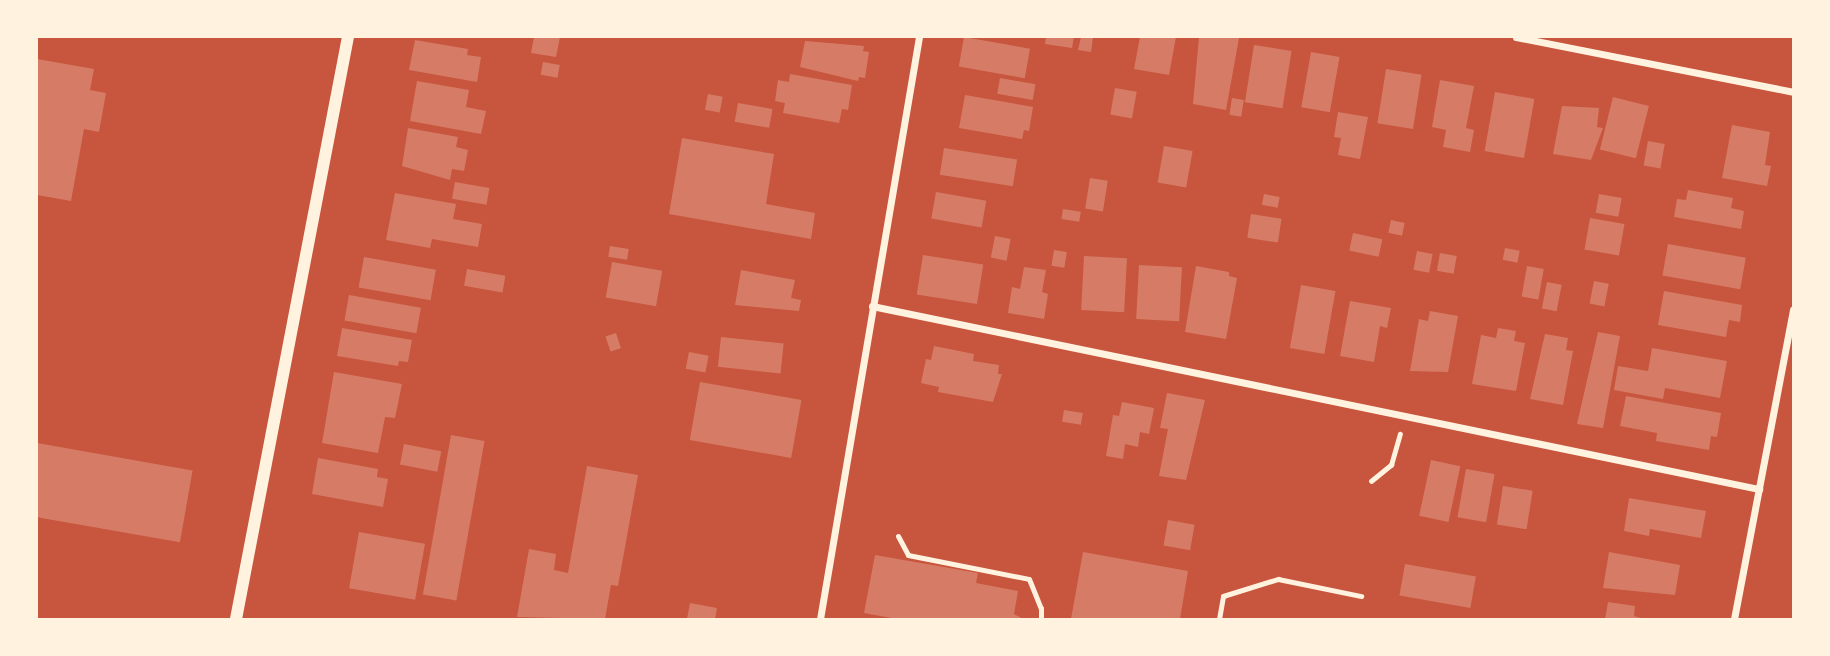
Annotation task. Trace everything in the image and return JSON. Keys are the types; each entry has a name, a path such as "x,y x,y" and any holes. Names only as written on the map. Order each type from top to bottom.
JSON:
{"street":[{"path":"236,619 348,37"},
{"path":"820,619 919,37"},
{"path":"1516,37 1793,92"},
{"path":"872,306 1759,489"},
{"path":"1734,619 1793,310"}],"lane":[{"path":"898,536 908,555 1028,579 1041,608 1041,619"},
{"path":"1219,619 1223,596 1278,579 1361,596"}],"path":[{"path":"1371,481 1391,465 1401,431"}],"building":[{"path":"534,37 560,37 556,57 531,53"},
{"path":"964,37 1030,49 1025,78 959,67"},
{"path":"1046,37 1074,37 1072,48 1045,44"},
{"path":"1081,37 1093,37 1091,52 1078,50"},
{"path":"1140,37 1176,37 1169,75 1134,69"},
{"path":"1199,37 1239,38 1226,110 1193,104"},
{"path":"415,40 468,49 467,55 481,57 477,82 409,70"},
{"path":"805,41 864,46 863,51 869,52 865,78 859,77 858,81 800,67"},
{"path":"1254,45 1292,51 1282,108 1245,102"},
{"path":"1311,52 1340,57 1330,112 1301,107"},
{"path":"37,59 94,69 90,90 106,93 99,132 84,129 71,201 37,195"},
{"path":"543,62 560,65 557,78 541,75"},
{"path":"1386,69 1422,75 1413,129 1377,123"},
{"path":"790,74 852,85 848,110 842,109 839,123 783,113 785,103 775,101 778,80 789,82"},
{"path":"1000,78 1035,84 1033,100 997,94"},
{"path":"1440,80 1474,86 1466,128 1474,130 1470,152 1443,147 1446,130 1432,127"},
{"path":"417,81 469,90 466,107 486,111 481,134 410,121"},
{"path":"1115,88 1137,92 1132,118 1110,115"},
{"path":"1495,92 1534,99 1524,158 1485,151"},
{"path":"708,94 723,97 720,113 705,110"},
{"path":"965,95 1033,107 1029,131 1024,130 1022,139 959,128"},
{"path":"1613,97 1649,106 1636,158 1600,149"},
{"path":"1232,98 1244,100 1241,117 1229,115"},
{"path":"738,103 772,109 769,128 735,122"},
{"path":"1562,106 1599,108 1597,127 1603,128 1591,160 1553,154"},
{"path":"1338,112 1368,117 1360,159 1338,155 1341,138 1334,137"},
{"path":"1732,125 1770,132 1765,165 1771,166 1767,186 1722,178"},
{"path":"408,128 458,137 456,147 468,150 464,171 452,169 450,180 402,166"},
{"path":"682,138 774,154 766,204 815,213 811,239 669,214"},
{"path":"1648,141 1665,144 1660,169 1644,166"},
{"path":"1164,146 1193,151 1186,187 1158,182"},
{"path":"944,148 1017,160 1013,186 940,175"},
{"path":"1090,178 1108,181 1103,211 1085,209"},
{"path":"455,182 489,188 487,205 452,199"},
{"path":"1688,190 1733,198 1731,208 1744,211 1741,229 1674,217 1677,199 1686,200"},
{"path":"936,192 986,201 982,227 931,219"},
{"path":"395,193 456,204 453,219 482,224 478,247 432,239 430,248 386,240"},
{"path":"1264,194 1280,197 1278,208 1262,205"},
{"path":"1599,194 1622,198 1618,217 1596,213"},
{"path":"1063,209 1081,212 1079,222 1061,219"},
{"path":"1251,214 1282,219 1278,243 1247,238"},
{"path":"1590,218 1624,224 1619,256 1584,250"},
{"path":"1391,220 1405,223 1402,236 1388,233"},
{"path":"1353,233 1382,239 1379,257 1349,251"},
{"path":"995,236 1011,239 1007,261 991,258"},
{"path":"1668,244 1746,258 1740,289 1662,276"},
{"path":"610,246 629,249 627,260 608,257"},
{"path":"1505,248 1520,251 1517,263 1503,260"},
{"path":"1054,250 1067,252 1064,268 1051,266"},
{"path":"1417,251 1433,254 1429,273 1413,270"},
{"path":"1440,253 1457,256 1454,274 1437,271"},
{"path":"923,255 983,265 977,304 917,295"},
{"path":"1084,256 1127,258 1124,312 1081,310"},
{"path":"364,257 436,270 431,300 359,288"},
{"path":"612,262 662,271 656,306 606,297"},
{"path":"1139,265 1182,267 1179,321 1136,319"},
{"path":"1196,266 1229,272 1229,276 1237,278 1226,339 1185,332"},
{"path":"1527,266 1544,269 1538,299 1522,297"},
{"path":"1024,267 1046,270 1042,292 1048,294 1044,319 1008,313 1012,287 1020,289"},
{"path":"467,269 505,276 502,293 464,286"},
{"path":"741,270 795,280 791,298 801,300 799,311 735,305"},
{"path":"1594,281 1609,284 1604,306 1590,304"},
{"path":"1547,282 1562,285 1557,311 1542,309"},
{"path":"1301,285 1335,291 1324,354 1290,348"},
{"path":"1664,291 1742,305 1740,322 1729,320 1726,337 1658,325"},
{"path":"349,295 421,308 416,333 344,321"},
{"path":"1350,301 1391,308 1387,328 1380,326 1374,362 1340,356"},
{"path":"1430,311 1458,316 1448,372 1410,371 1419,319 1428,321"},
{"path":"342,328 412,340 408,362 399,361 398,366 337,356"},
{"path":"1498,328 1516,331 1514,341 1525,343 1516,391 1472,384 1481,335 1496,338"},
{"path":"1598,332 1620,336 1603,428 1577,424"},
{"path":"616,333 621,348 610,352 606,336"},
{"path":"1545,334 1568,338 1566,350 1573,351 1563,405 1530,399"},
{"path":"721,337 784,344 781,373 718,367"},
{"path":"934,346 974,354 973,361 999,365 998,374 1002,374 993,402 938,392 939,387 921,383 926,359 931,360"},
{"path":"1652,348 1727,361 1720,398 1665,388 1663,399 1614,390 1618,366 1648,371"},
{"path":"689,352 709,356 705,373 686,369"},
{"path":"334,372 402,384 395,418 385,417 378,453 322,443"},
{"path":"700,382 801,400 791,458 690,440"},
{"path":"1167,393 1205,400 1186,480 1159,476 1168,429 1160,428"},
{"path":"1626,396 1721,413 1717,437 1711,436 1709,450 1656,441 1657,433 1620,426"},
{"path":"1122,402 1154,408 1149,434 1140,432 1138,447 1125,444 1123,459 1106,456 1113,415 1119,416"},
{"path":"1064,410 1083,413 1081,425 1062,422"},
{"path":"451,435 484,441 456,600 423,595"},
{"path":"37,443 193,470 180,542 37,517"},
{"path":"404,444 441,451 437,472 400,465"},
{"path":"318,458 378,469 377,477 388,479 383,507 312,494"},
{"path":"1431,460 1460,466 1448,522 1419,516"},
{"path":"587,466 638,475 618,586 611,585 605,619 517,617 529,549 556,554 554,570 568,573"},
{"path":"1466,469 1495,474 1486,522 1457,517"},
{"path":"1503,486 1533,491 1527,529 1497,525"},
{"path":"1629,498 1706,511 1701,538 1650,529 1649,536 1624,531"},
{"path":"1168,520 1195,525 1190,550 1163,546"},
{"path":"359,532 425,544 415,600 349,588"},
{"path":"1083,552 1188,571 1180,619 1071,619"},
{"path":"1609,552 1680,565 1675,595 1603,588"},
{"path":"875,555 978,573 976,583 1018,591 1014,614 1023,619 897,619 864,613"},
{"path":"1405,564 1476,577 1470,608 1399,596"},
{"path":"1608,602 1635,606 1634,616 1645,619 1605,619"},
{"path":"690,603 717,608 715,619 687,619"}]}
